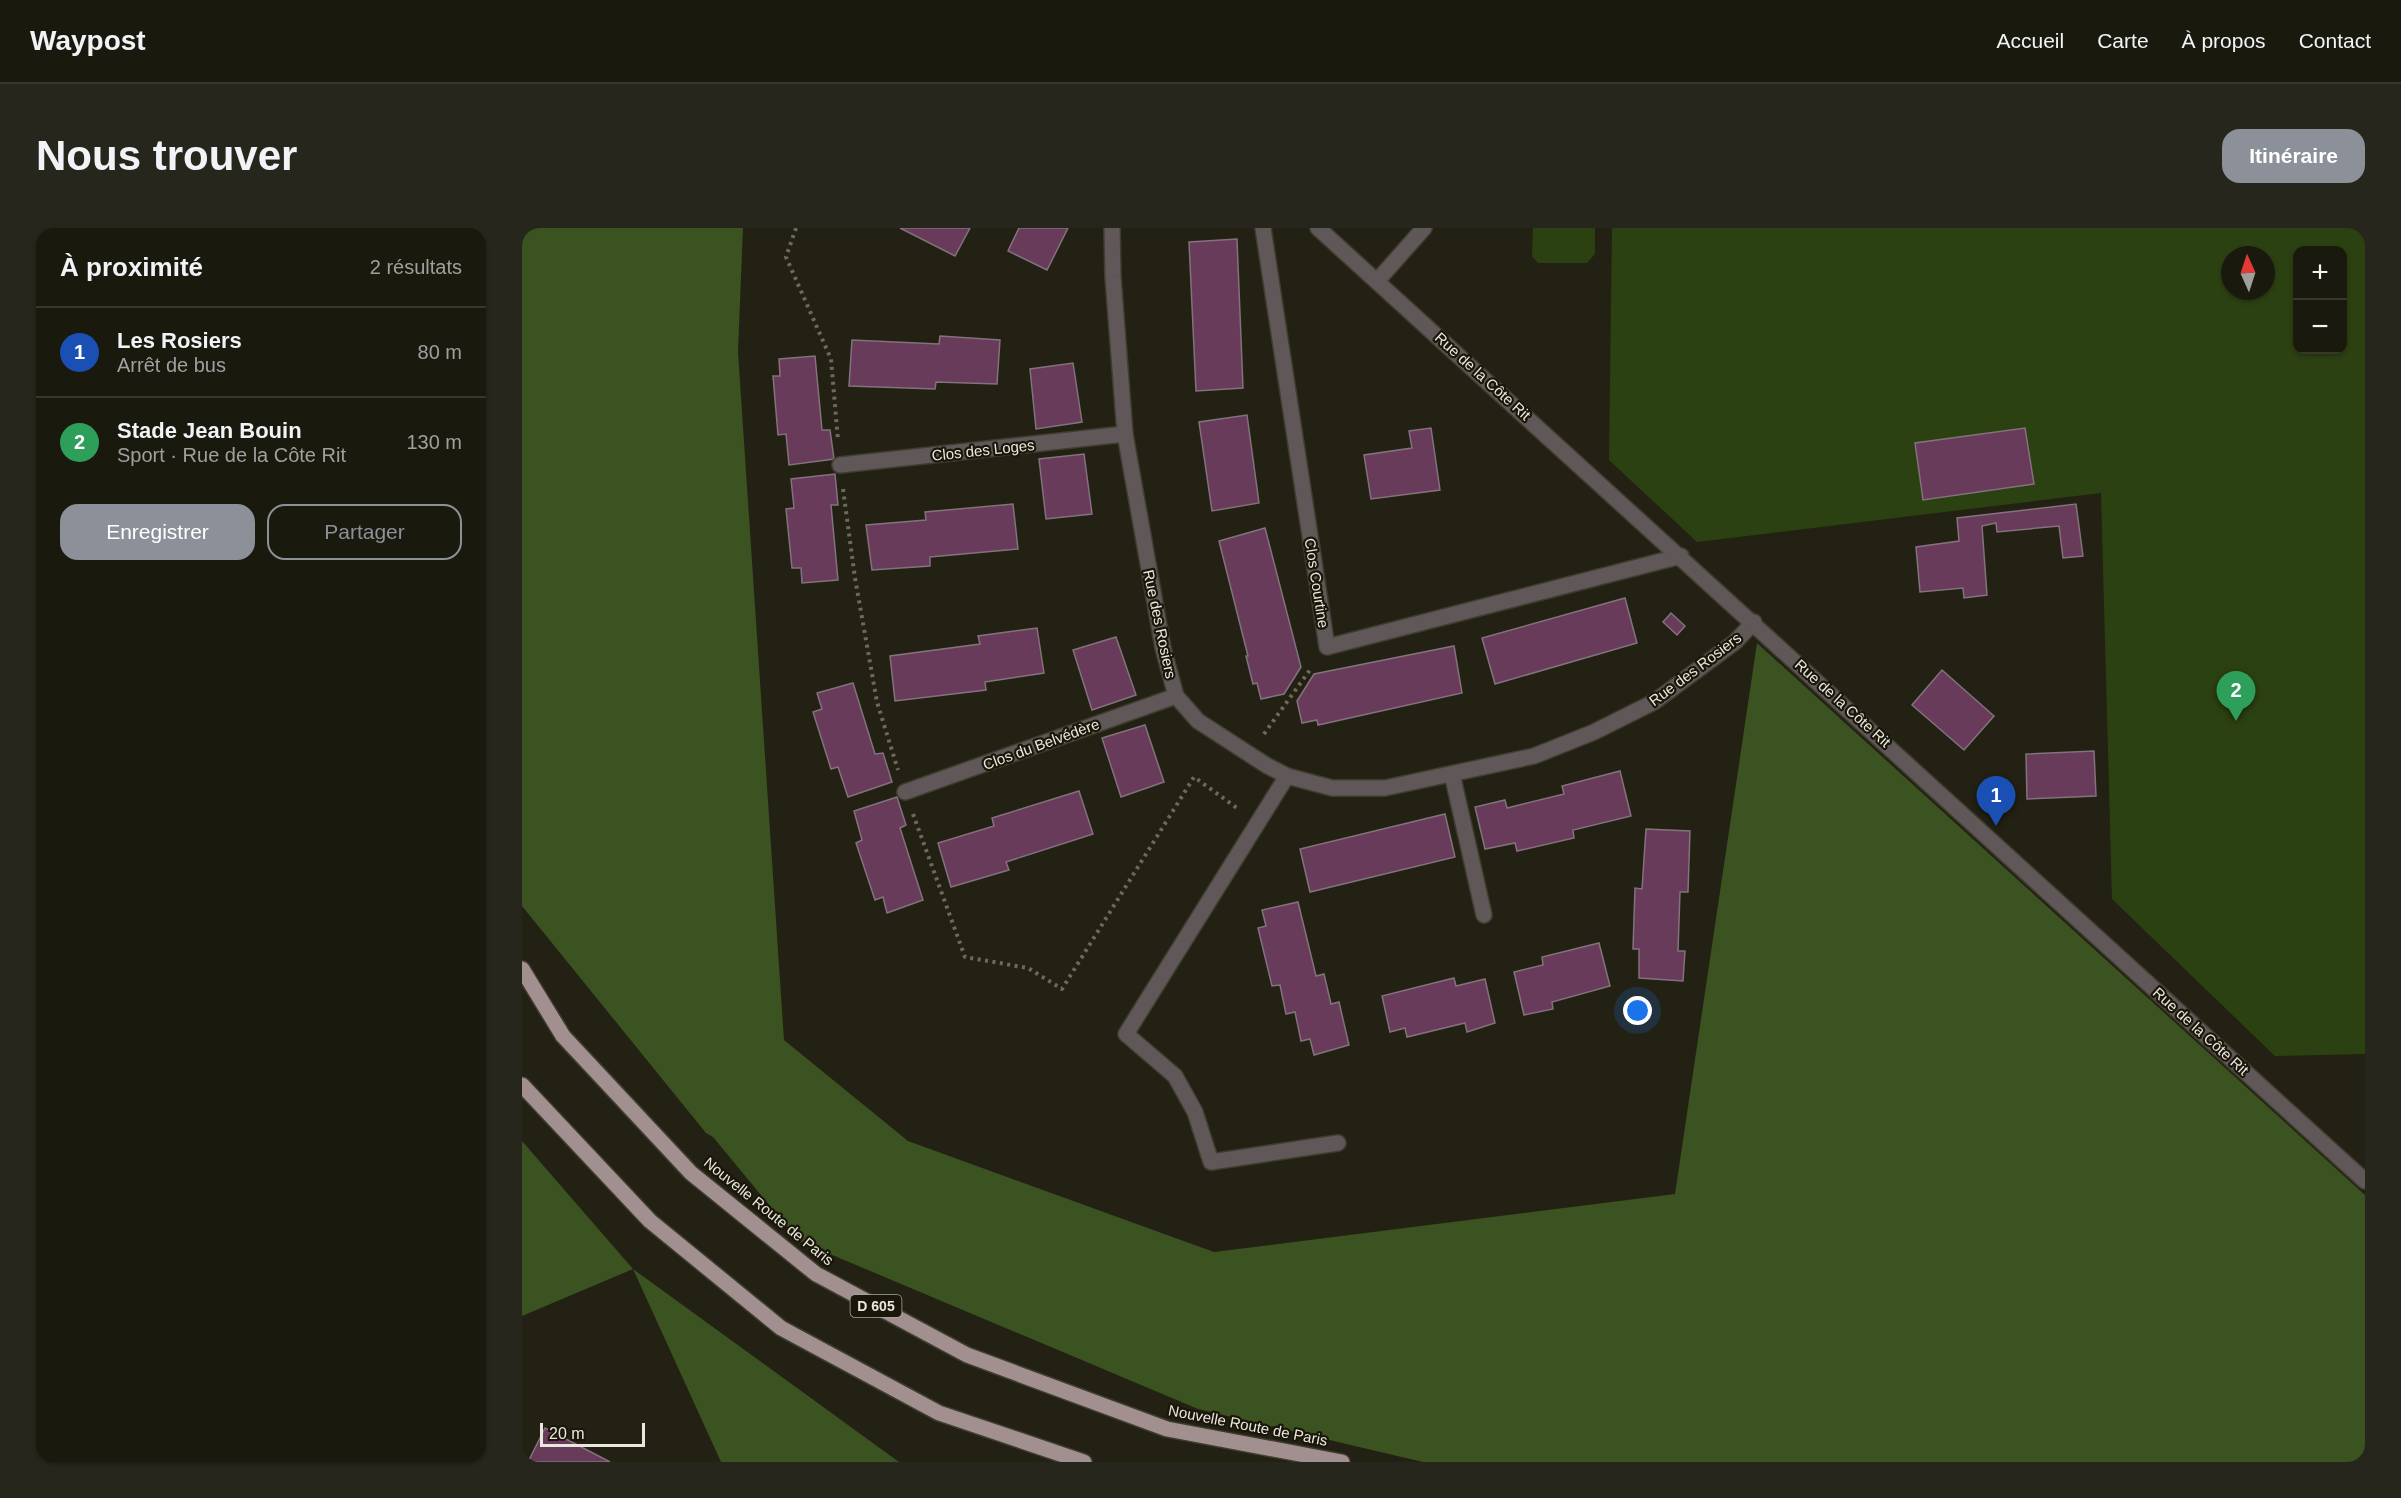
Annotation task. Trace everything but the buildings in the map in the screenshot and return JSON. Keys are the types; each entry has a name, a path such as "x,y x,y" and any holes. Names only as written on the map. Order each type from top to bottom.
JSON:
{"main road":[{"name":"Nouvelle Route de Paris","path":"522,969 563,1036 691,1173 816,1274 967,1355 1167,1429 1342,1462"},
{"path":"522,1085 650,1221 781,1328 939,1413 1084,1462"}],"street":[{"name":"Rue des Rosiers","path":"1112,228 1113,277 1125,434 1162,648 1176,696 1198,721 1249,754 1287,776 1332,788 1384,788 1533,756 1594,732 1654,702 1735,642 1754,622"},
{"name":"Clos Courtine","path":"1263,228 1327,647 1681,556"},
{"name":"Rue de la Côte Rit","path":"1318,228 1754,622 2365,1181"},
{"path":"1378,280 1424,228"},
{"name":"Clos des Loges","path":"840,465 1125,434"},
{"name":"Clos du Belvédère","path":"905,792 1176,696"},
{"path":"1452,774 1484,915"},
{"path":"1287,776 1126,1034 1175,1076 1195,1112 1211,1162 1338,1143"}],"path":[{"path":"796,228 786,257 831,359 840,465 855,578 877,702 905,792 964,957 1028,968 1062,989 1194,777 1258,823"},
{"path":"1249,754 1327,647"}],"green space":[{"path":"522,228 743,228 738,352 784,1040 908,1141 1214,1252 1675,1194 1757,643 2365,1195 2365,1462 1423,1462 1198,1409 799,1241 713,1137 706,1133 522,906"},
{"path":"1533,228 1595,228 1595,254 1587,263 1538,263 1532,256"},
{"path":"1612,228 2365,228 2365,1054 2275,1056 2112,899 2101,493 1697,542 1609,460"},
{"path":"522,1141 633,1269 522,1316"},
{"path":"633,1269 899,1462 721,1462"}],"place":[{"name":"Stade Jean Bouin","path":"2236,721"},
{"name":"Les Rosiers","path":"1996,826"}]}
